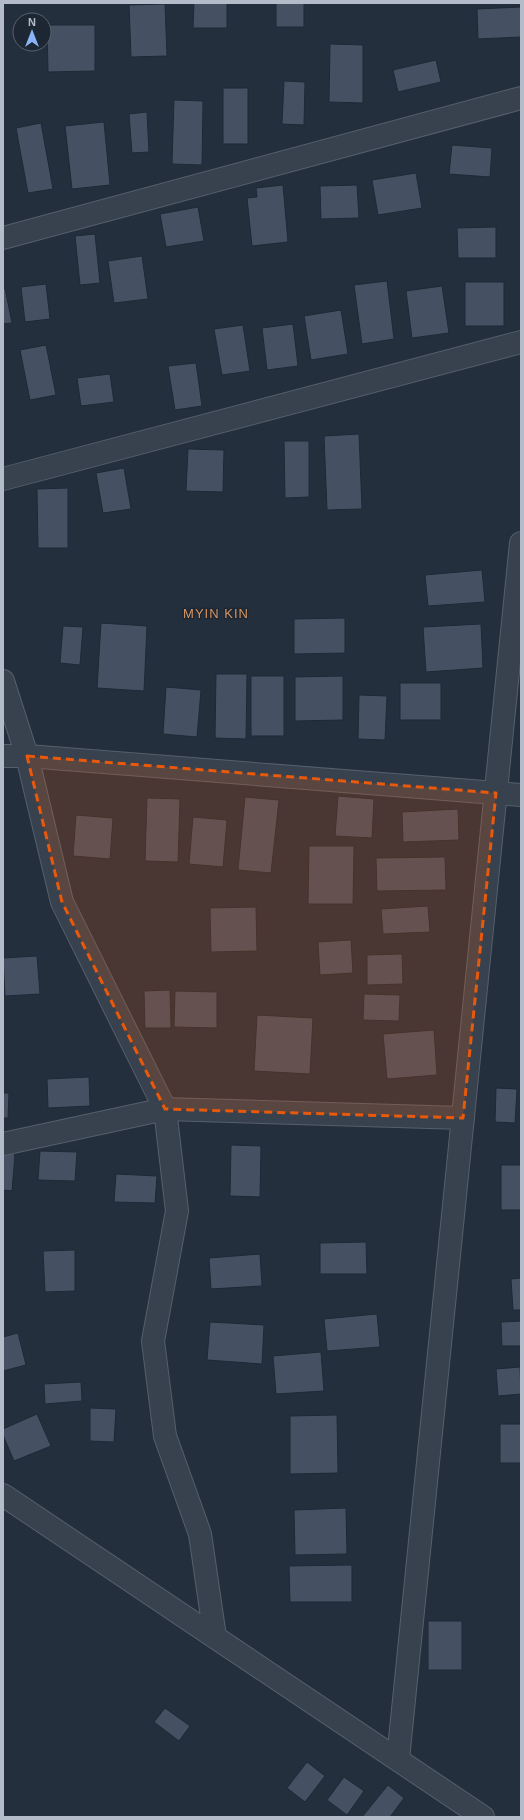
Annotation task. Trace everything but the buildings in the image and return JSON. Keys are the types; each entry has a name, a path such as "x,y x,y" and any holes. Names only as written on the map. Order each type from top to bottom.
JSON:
{"street":[{"path":"3,238 521,98"},
{"path":"3,479 521,342"},
{"path":"398,1760 496,793 519,581 521,543"},
{"path":"3,681 27,756 62,902 165,1109 177,1211 153,1341 165,1436 200,1534 215,1637"},
{"path":"3,756 27,756 521,795"},
{"path":"3,1144 165,1109 463,1118"},
{"path":"3,1495 483,1817"}],"highlighted area":[{"path":"27,756 496,793 463,1118 165,1109 62,902"}],"district":[{"name":"MYIN KIN","path":"216,613"}]}
